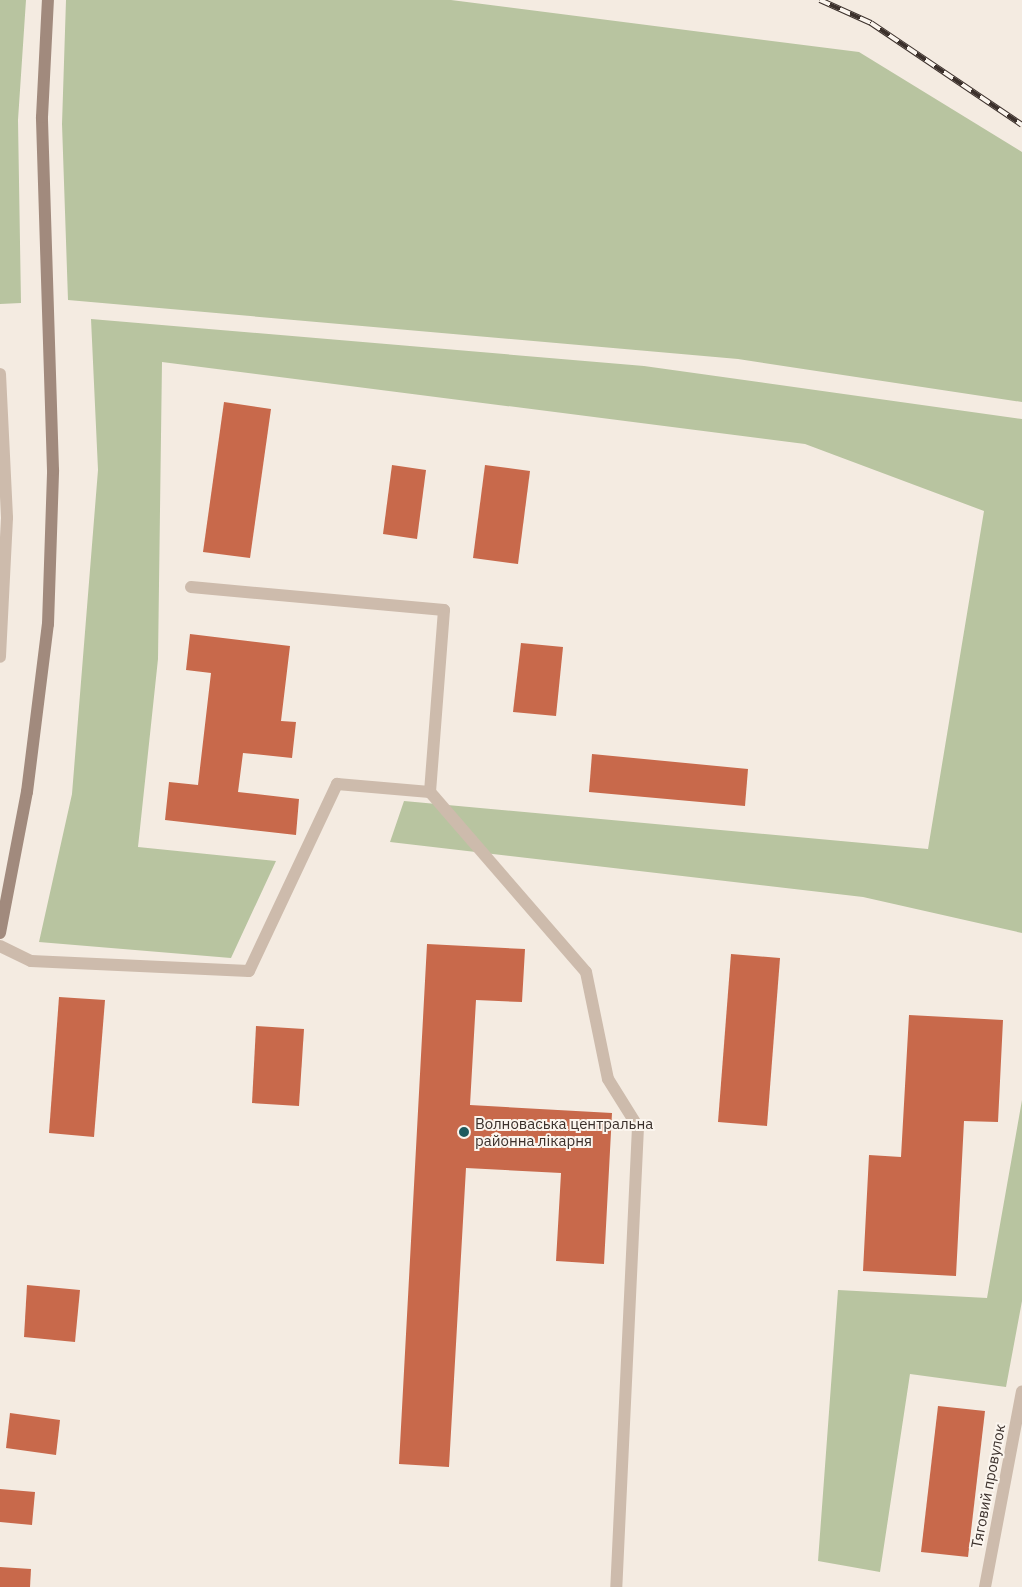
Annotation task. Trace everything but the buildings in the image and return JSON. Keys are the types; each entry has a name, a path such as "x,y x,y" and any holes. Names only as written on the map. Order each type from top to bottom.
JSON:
{"street":[{"path":"0,933 27,792 48,624 53,470 42,117 48,0"},
{"path":"0,374 7,518 0,657"},
{"path":"191,586 444,610 430,792"},
{"path":"0,946 31,961 249,971 336,784 430,792 586,972 608,1080 638,1127 616,1587"},
{"name":"Тяговий провулок","path":"985,1587 1022,1392"}],"green space":[{"path":"0,0 26,0 18,120 21,303 0,304"},
{"path":"66,0 451,0 859,52 1022,152 1022,402 738,359 68,300 62,124"},
{"path":"91,319 644,366 1022,419 1022,933 863,897 390,842 404,801 928,849 984,511 805,444 162,362 158,659 138,847 276,861 231,958 39,942 72,794 98,470"},
{"path":"1022,1100 1022,1301 1006,1387 910,1374 880,1572 818,1561 838,1290 987,1298"}],"railway":[{"path":"820,0 871,23 1022,125"}],"place":[{"name":"Волноваська центральна районна лікарня","path":"464,1132"}]}
